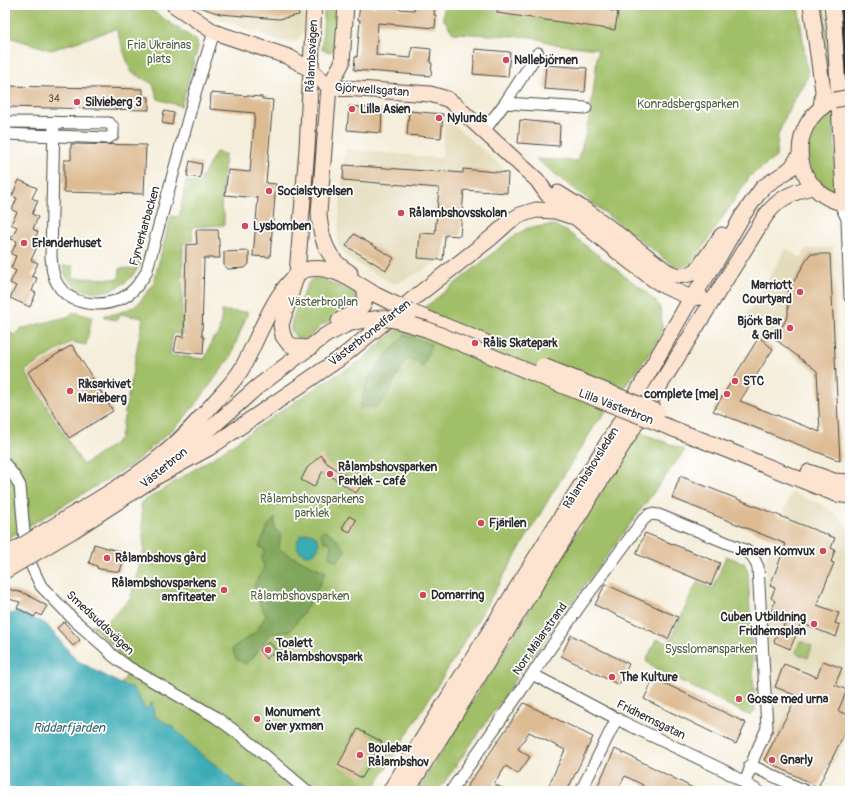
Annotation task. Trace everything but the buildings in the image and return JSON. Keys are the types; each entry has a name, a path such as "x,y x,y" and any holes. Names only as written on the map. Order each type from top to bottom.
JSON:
{"main road":[{"name":"Gjörwellsgatan","path":"174,5 214,32 289,57 310,70 329,87 430,94 447,99 537,180 547,194 586,218 628,251 653,279 666,287 692,298"},
{"name":"Rålambsvägen","path":"297,274 310,108 310,70 314,5"},
{"name":"Rålambsvägen","path":"310,108 313,99 329,87 342,64 346,5"},
{"path":"811,5 823,91 828,104"},
{"path":"832,5 835,31 844,200 825,196 814,186 803,169 800,155 801,137 812,115 828,104 850,97"},
{"name":"Rålambsvägen","path":"329,87 319,213 320,228 323,238 335,261 351,274 360,286"},
{"name":"Rålambshovsleden","path":"390,791 621,420 692,298 716,262 743,215 763,187 792,167 800,155"},
{"name":"Rålambshovsleden","path":"407,791 771,208 778,201 788,195 814,186"},
{"name":"Västerbronedfarten","path":"156,477 208,448 342,357 491,238 510,221 520,215 541,210 555,211 586,218"},
{"name":"Gjörwellsgatan","path":"628,251 672,274 679,276 686,275 697,270 720,236 743,215"},
{"path":"309,269 326,269 336,272 360,286 366,296 362,308 341,319 326,335 310,348 296,347 289,344 283,336 281,332 281,325 297,274 309,269"},
{"name":"Västerbron","path":"5,571 71,524 107,494 160,457 191,429 232,383 241,370 273,305 297,274"},
{"path":"704,280 720,289"},
{"name":"Lilla Västerbron","path":"360,286 429,320 709,438 836,494 850,496"},
{"path":"692,298 706,296 720,289"},
{"name":"Lilla Västerbron","path":"326,335 348,324 359,321 382,318 395,320 426,329 566,387 709,438 824,478 834,481 850,482"},
{"name":"Västerbron","path":"5,556 71,524 156,477 256,388 310,348"}],"street":[{"name":"Fyrverkarbacken","path":"54,122 51,256 53,274 58,286 68,296 77,301 94,304 111,302 120,299 131,292 139,284 146,273 196,90 214,32"},
{"path":"484,131 505,103 538,53"},
{"path":"505,103 586,108"},
{"path":"5,122 109,123 113,127 113,135 108,138 5,134"},
{"path":"844,200 847,219 850,297"},
{"name":"Smedsuddsvägen","path":"5,464 20,486 25,543 32,567 41,586 74,620 106,648 112,656 128,667 214,716 246,739 307,791"},
{"name":"Norr Mälarstrand","path":"451,791 584,600 643,520 650,514 659,515 747,551 754,558 758,567 767,728 750,766"},
{"name":"Fridhemsgatan","path":"532,674 725,771 752,788"},
{"path":"581,791 617,718"},
{"path":"750,766 752,788"},
{"path":"750,766 804,791"}],"shaded area":[{"path":"193,5 306,5 304,33 296,41 287,42 276,40 213,17"},
{"path":"839,5 850,5 850,186"},
{"name":"Rålambshovsskolan","path":"445,117 509,173 507,193 464,190 460,236 445,235 443,260 398,283 392,283 348,258 339,247 337,240 345,149 440,158 442,156"},
{"path":"833,247 840,391 744,319 786,249 801,258 806,249"},
{"path":"791,493 821,504 836,514 844,522 850,532 850,728 832,767 772,736 765,559"}],"green space":[{"name":"Fria Ukrainas plats","path":"5,5 144,5 197,41 198,47 181,106 158,99 153,84 131,72 116,29 51,50 12,38 5,38"},
{"name":"Konradsbergsparken","path":"444,5 798,5 808,76 787,113 778,135 776,157 750,176 696,258 688,265 680,267 663,258 536,159 577,161 589,120 598,49 553,44 533,37 453,33 443,18"},
{"path":"818,5 824,5 832,85 830,85"},
{"path":"334,6 338,10 334,51 329,52 322,49 324,12 327,7"},
{"path":"833,108 837,194 819,181 813,173 807,154 808,143 817,120"},
{"path":"216,152 225,154 221,210 224,213 224,225 192,227 193,241 183,243 182,335 173,333 170,355 205,359 213,338 219,335 222,311 248,312 230,358 180,423 130,466 5,540 5,331 15,335 20,329 70,316 73,312 92,317 86,345 71,342 25,371 83,465 114,444 120,438 143,318 120,314 118,320 104,318 105,315 115,314 137,305 153,285 171,216 179,217 186,181 199,183"},
{"name":"Rålambshovsparken","path":"554,225 568,232 647,293 659,305 662,331 653,349 594,427 553,492 476,623 372,791 246,791 243,787 236,786 225,772 198,752 173,727 154,716 152,702 146,710 133,688 121,684 128,673 115,664 117,650 91,625 103,625 130,599 144,549 141,503 214,457 318,386 359,362 379,344 512,237 528,228"},
{"path":"138,261 141,262 137,270 126,282 118,287 101,292 93,292 76,287 65,275 63,266 73,266 73,278 119,279 120,268 136,269"},
{"name":"Västerbroplan","path":"312,279 323,279 357,295 356,305 322,325 311,336 304,339 297,338 291,327 295,311 309,282"},
{"path":"405,335 431,344 423,367 407,358 385,398 376,407 365,407 359,409 368,379 389,352"},
{"path":"639,432 685,450 516,678 438,791 417,791"},
{"path":"275,518 275,530 281,534 279,549 326,572 310,603 290,631 270,634 256,654 246,664 236,659 232,648 256,632 266,615 260,605 254,585 264,567 261,559 265,550 259,547 268,526"},
{"path":"322,531 333,535 346,550 336,562 329,557 331,545 329,542 325,542 320,533"},
{"name":"Sysslomansparken","path":"726,556 744,563 748,572 755,711 750,716 651,666 646,661 656,639 669,643 697,582 713,589"},
{"path":"800,641 812,646 808,658 796,653"}],"water":[{"path":"308,533 316,536 319,544 316,552 308,555 300,552 297,544 300,536"},
{"name":"Riddarfjärden","path":"18,612 46,624 76,660 121,684 133,688 146,710 152,702 154,716 173,727 198,752 225,772 236,785 243,787 246,791 5,791 5,615"}],"railway":[{"path":"842,5 850,137"}],"place":[{"name":"Nallebjörnen","path":"506,60"},
{"name":"Silvieberg 3","path":"77,102"},
{"name":"Lilla Asien","path":"352,109"},
{"name":"Nylunds","path":"439,118"},
{"name":"Socialstyrelsen","path":"269,191"},
{"name":"Rålambshovsskolan","path":"401,213"},
{"name":"Lysbomben","path":"245,226"},
{"name":"Erlanderhuset","path":"24,243"},
{"name":"Marriott Courtyard","path":"800,292"},
{"name":"Björk Bar & Grill","path":"790,328"},
{"name":"Rålis Skatepark","path":"475,343"},
{"name":"STC","path":"735,381"},
{"name":"Riksarkivet Marieberg","path":"70,391"},
{"name":"complete [me]","path":"727,394"},
{"name":"Rålambshovsparken Parklek - café","path":"330,474"},
{"name":"Fjärilen","path":"481,523"},
{"name":"Jensen Komvux","path":"823,551"},
{"name":"Rålambshovs gård","path":"107,558"},
{"name":"Rålambshovsparkens amfiteater","path":"224,590"},
{"name":"Domarring","path":"423,595"},
{"name":"Cuben Utbildning Fridhemsplan","path":"814,624"},
{"name":"Toalett Rålambshovspark","path":"268,650"},
{"name":"The Kulture","path":"612,677"},
{"name":"Gosse med urna","path":"739,699"},
{"name":"Monument över yxman","path":"257,719"},
{"name":"Boulebar Rålambshov","path":"360,755"},
{"name":"Gnarly","path":"772,760"}],"park label":[{"name":"Rålambshovsparkens parklek","path":"312,506"}]}
